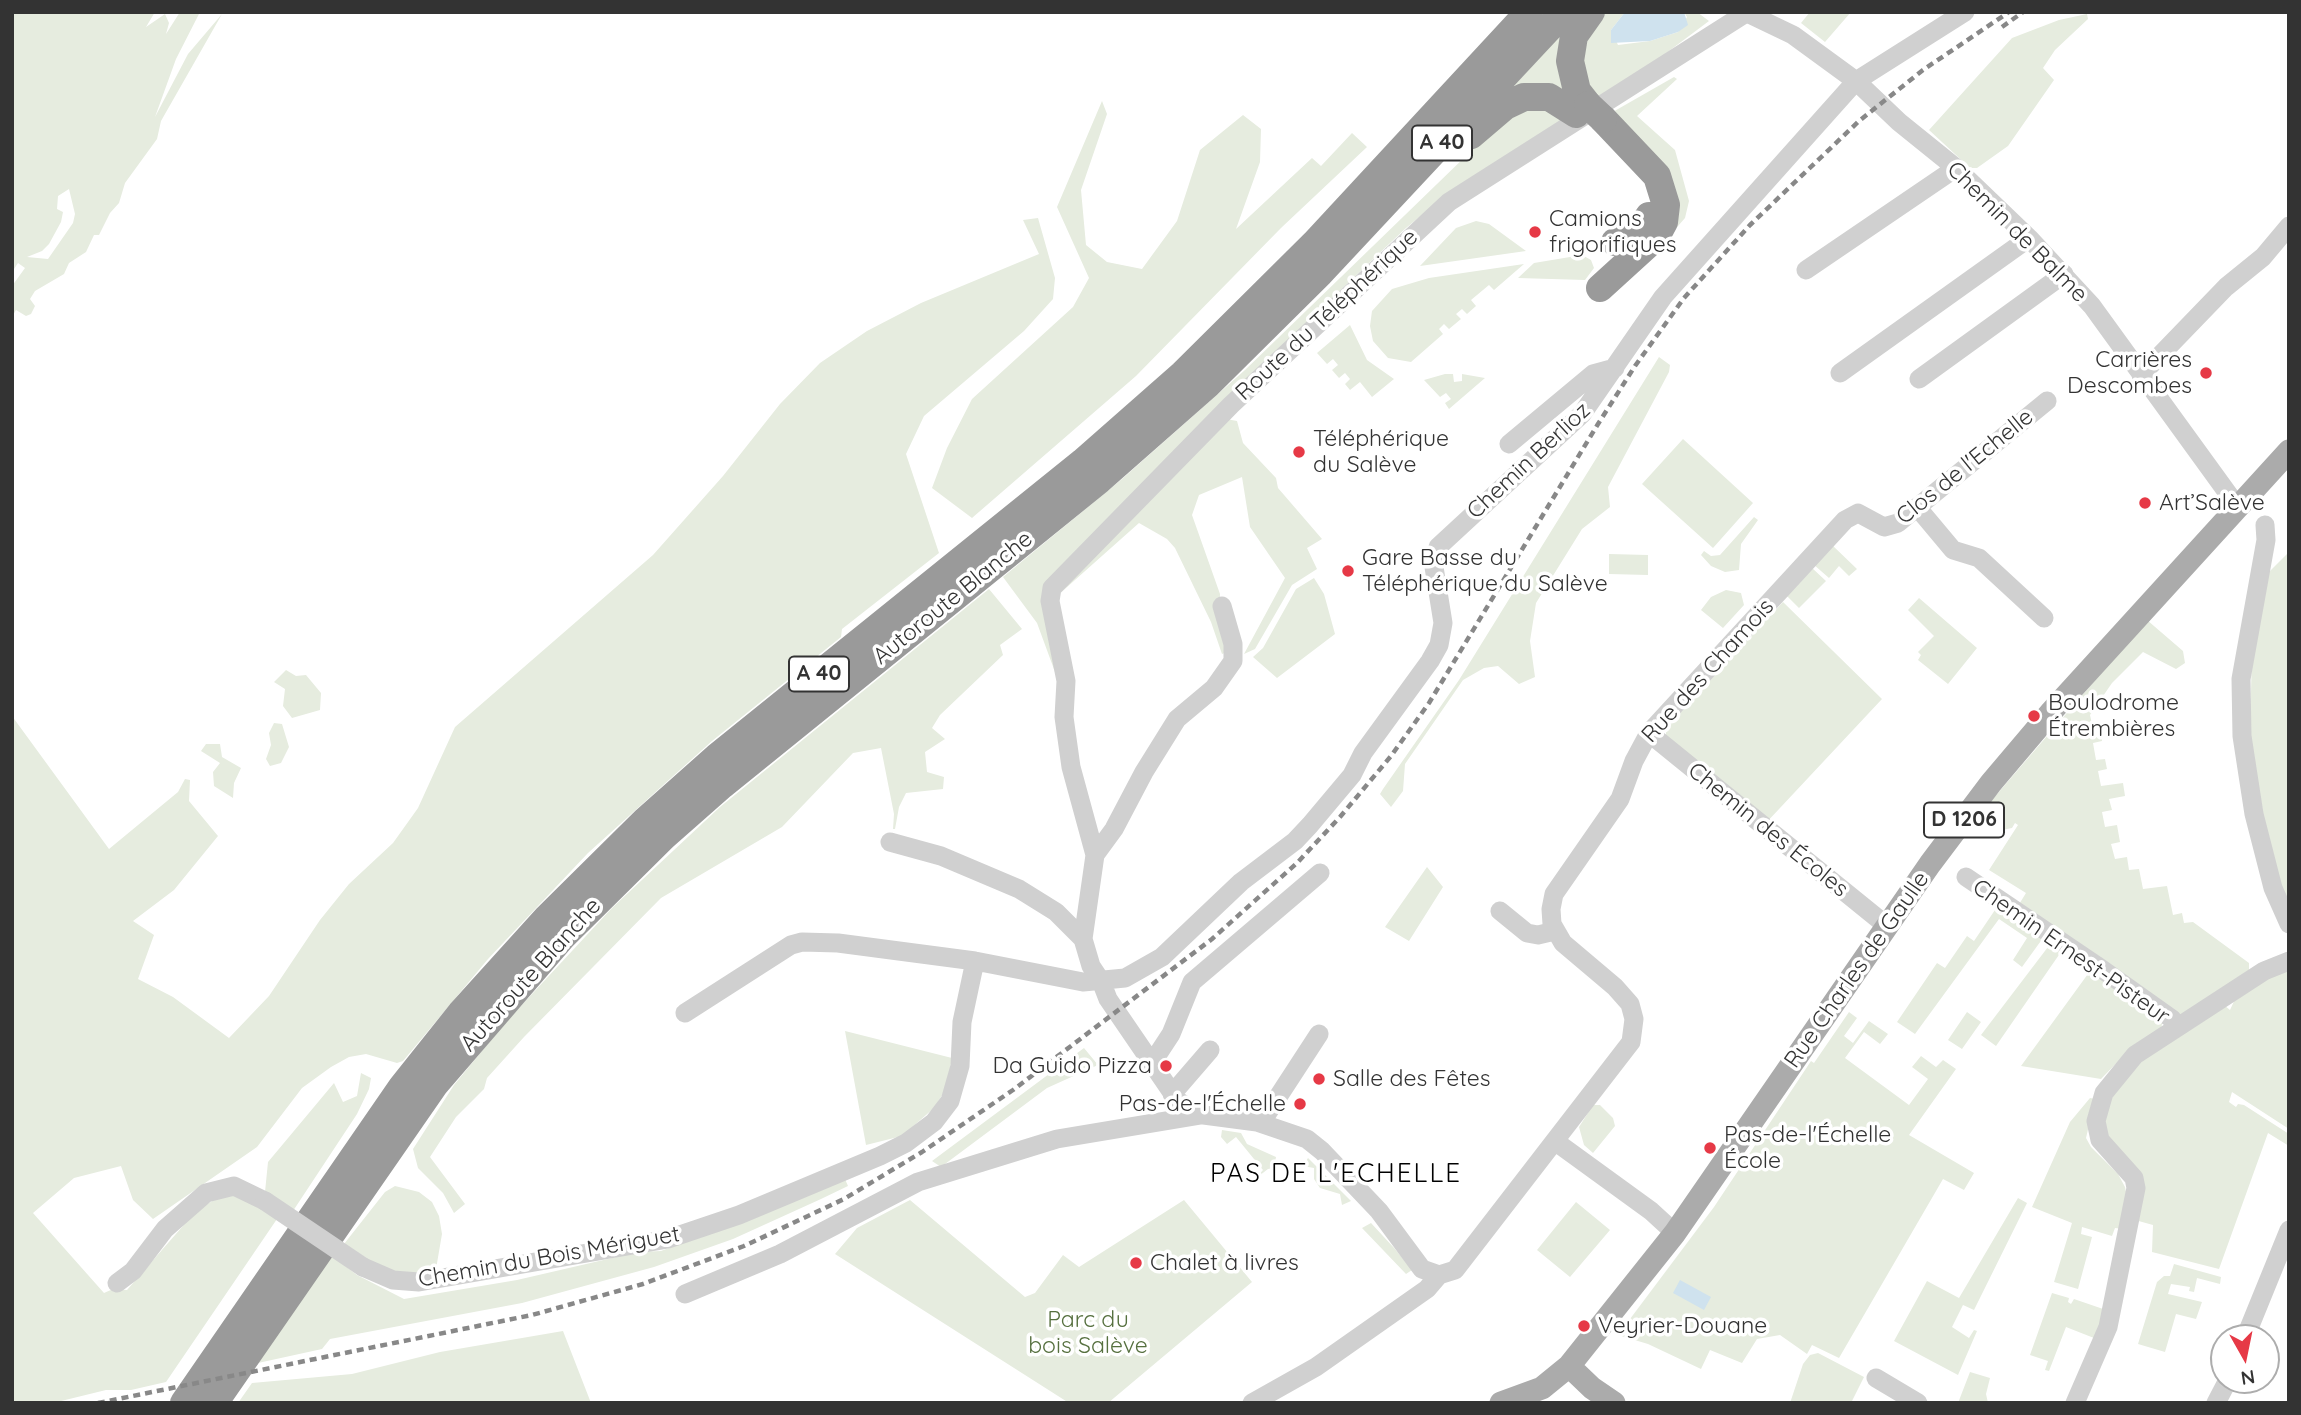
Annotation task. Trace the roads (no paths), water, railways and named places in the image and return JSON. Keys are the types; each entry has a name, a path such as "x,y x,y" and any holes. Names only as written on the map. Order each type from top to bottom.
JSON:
{"highway":[{"name":"Autoroute Blanche","path":"184,1403 402,1087 469,1004 547,918 645,821 718,757 1062,480 1183,374 1307,251 1530,12"},
{"name":"Autoroute Blanche","path":"214,1403 435,1084 562,937 663,837 722,785 1149,438 1208,385 1320,274 1564,12"},
{"path":"1591,12 1574,36 1570,55 1572,79 1589,117 1642,178 1650,200 1649,216 1641,230 1615,242"},
{"path":"1320,274 1511,102 1543,96 1589,117 1657,176 1666,205 1664,222 1656,237 1600,288"}],"main road":[{"name":"D 1206","path":"2238,506 2289,451"},
{"name":"Rue Charles de Gaulle","path":"1546,1393 1675,1233 1930,864 2024,742 2238,506"},
{"path":"1569,1366 1592,1388 1614,1403"},
{"name":"D 1206","path":"1501,1403 1546,1393"}],"street":[{"name":"Chemin Berlioz","path":"1101,981 1134,974 1162,957 1241,882 1295,841 1336,797 1439,645 1443,613 1433,561 1438,547 1576,420 1681,275 1856,80 1965,12"},
{"name":"Chemin de Balme","path":"1746,13 1793,35 1856,80 1899,122 1956,168 2029,238 2092,306 2238,506"},
{"name":"Route du Téléphérique","path":"1095,855 1071,767 1064,716 1066,681 1049,601 1052,588 1231,405 1449,202 1746,13"},
{"path":"1806,270 1956,168"},
{"path":"2141,375 2226,286 2263,257 2289,226"},
{"path":"1840,373 2029,238"},
{"path":"1919,379 2064,274"},
{"path":"1509,444 1592,374 1615,369"},
{"name":"Clos de l'Echelle","path":"1845,520 1858,513 1878,526 1888,527 1917,508 2047,401"},
{"path":"1917,508 1953,550 1979,558 2044,618"},
{"name":"Rue des Chamois","path":"1555,931 1550,916 1554,894 1620,799 1634,761 1649,733 1845,520"},
{"path":"2265,525 2264,551 2241,679 2242,736 2254,814 2273,888 2289,924"},
{"path":"1222,606 1233,644 1233,662 1214,688 1177,719 1144,772 1114,829 1095,855 1083,939 1091,967 1101,981 1108,999 1182,1106 1201,1115 1267,1126 1301,1136 1322,1151 1379,1211 1397,1239 1422,1269 1438,1275"},
{"name":"Chemin des Écoles","path":"1649,733 1888,926"},
{"path":"890,842 940,856 1019,889 1056,912 1083,939"},
{"path":"1152,1063 1171,1034 1192,982 1320,873"},
{"name":"Chemin Ernest-Pisteur","path":"1966,877 2096,965 2172,1019 2176,1026"},
{"path":"1252,1403 1316,1367 1427,1289 1438,1275 1459,1266 1625,1051 1635,1026 1633,1010 1626,998 1563,943 1555,931 1533,935 1500,911"},
{"path":"685,1013 791,945 802,942 838,943 975,961 1072,982 1101,981"},
{"name":"Chemin du Bois Mériguet","path":"117,1283 133,1271 165,1229 206,1193 219,1187 234,1186 265,1201 363,1267 386,1278 419,1282 668,1239 739,1215 880,1156 906,1143 934,1122 950,1101 960,1066 962,1021 975,961"},
{"path":"2075,1403 2108,1327 2136,1188 2134,1178 2100,1140 2096,1121 2104,1093 2135,1055 2264,971 2289,961"},
{"path":"1267,1126 1319,1034"},
{"path":"1172,1094 1210,1050"},
{"path":"685,1294 780,1254 918,1182 1057,1139 1201,1115"},
{"path":"1556,1142 1651,1211 1675,1233"},
{"path":"2251,1324 2289,1230"},
{"path":"1876,1378 1919,1403"}],"water":[{"path":"1625,12 1684,12 1688,25 1678,32 1650,41 1611,43 1611,30"},
{"path":"1680,1280 1711,1297 1704,1310 1673,1293"}],"railway":[{"path":"98,1403 532,1315 643,1284 744,1246 844,1199 922,1152 1013,1090 1212,939 1297,863 1340,817 1391,756 1429,703 1598,424 1635,366 1684,298 1750,225 1859,121 1923,70 2009,12"},
{"path":"2002,27 2023,12"}],"place":[{"name":"Camions frigorifiques","path":"1535,232"},
{"name":"Carrières Descombes","path":"2206,373"},
{"name":"Téléphérique du Salève","path":"1299,452"},
{"name":"Art’Salève","path":"2145,503"},
{"name":"Gare Basse du Téléphérique du Salève","path":"1348,571"},
{"name":"Boulodrome Étrembières","path":"2034,716"},
{"name":"Da Guido Pizza","path":"1166,1066"},
{"name":"Salle des Fêtes","path":"1319,1079"},
{"name":"Pas-de-l'Échelle","path":"1300,1104"},
{"name":"Pas-de-l'Échelle École","path":"1710,1148"},
{"name":"Chalet à livres","path":"1136,1263"},
{"name":"Veyrier-Douane","path":"1584,1326"}],"district":[{"name":"PAS DE L'ECHELLE","path":"1336,1174"}],"park label":[{"name":"Parc du bois Salève","path":"1088,1333"}]}
